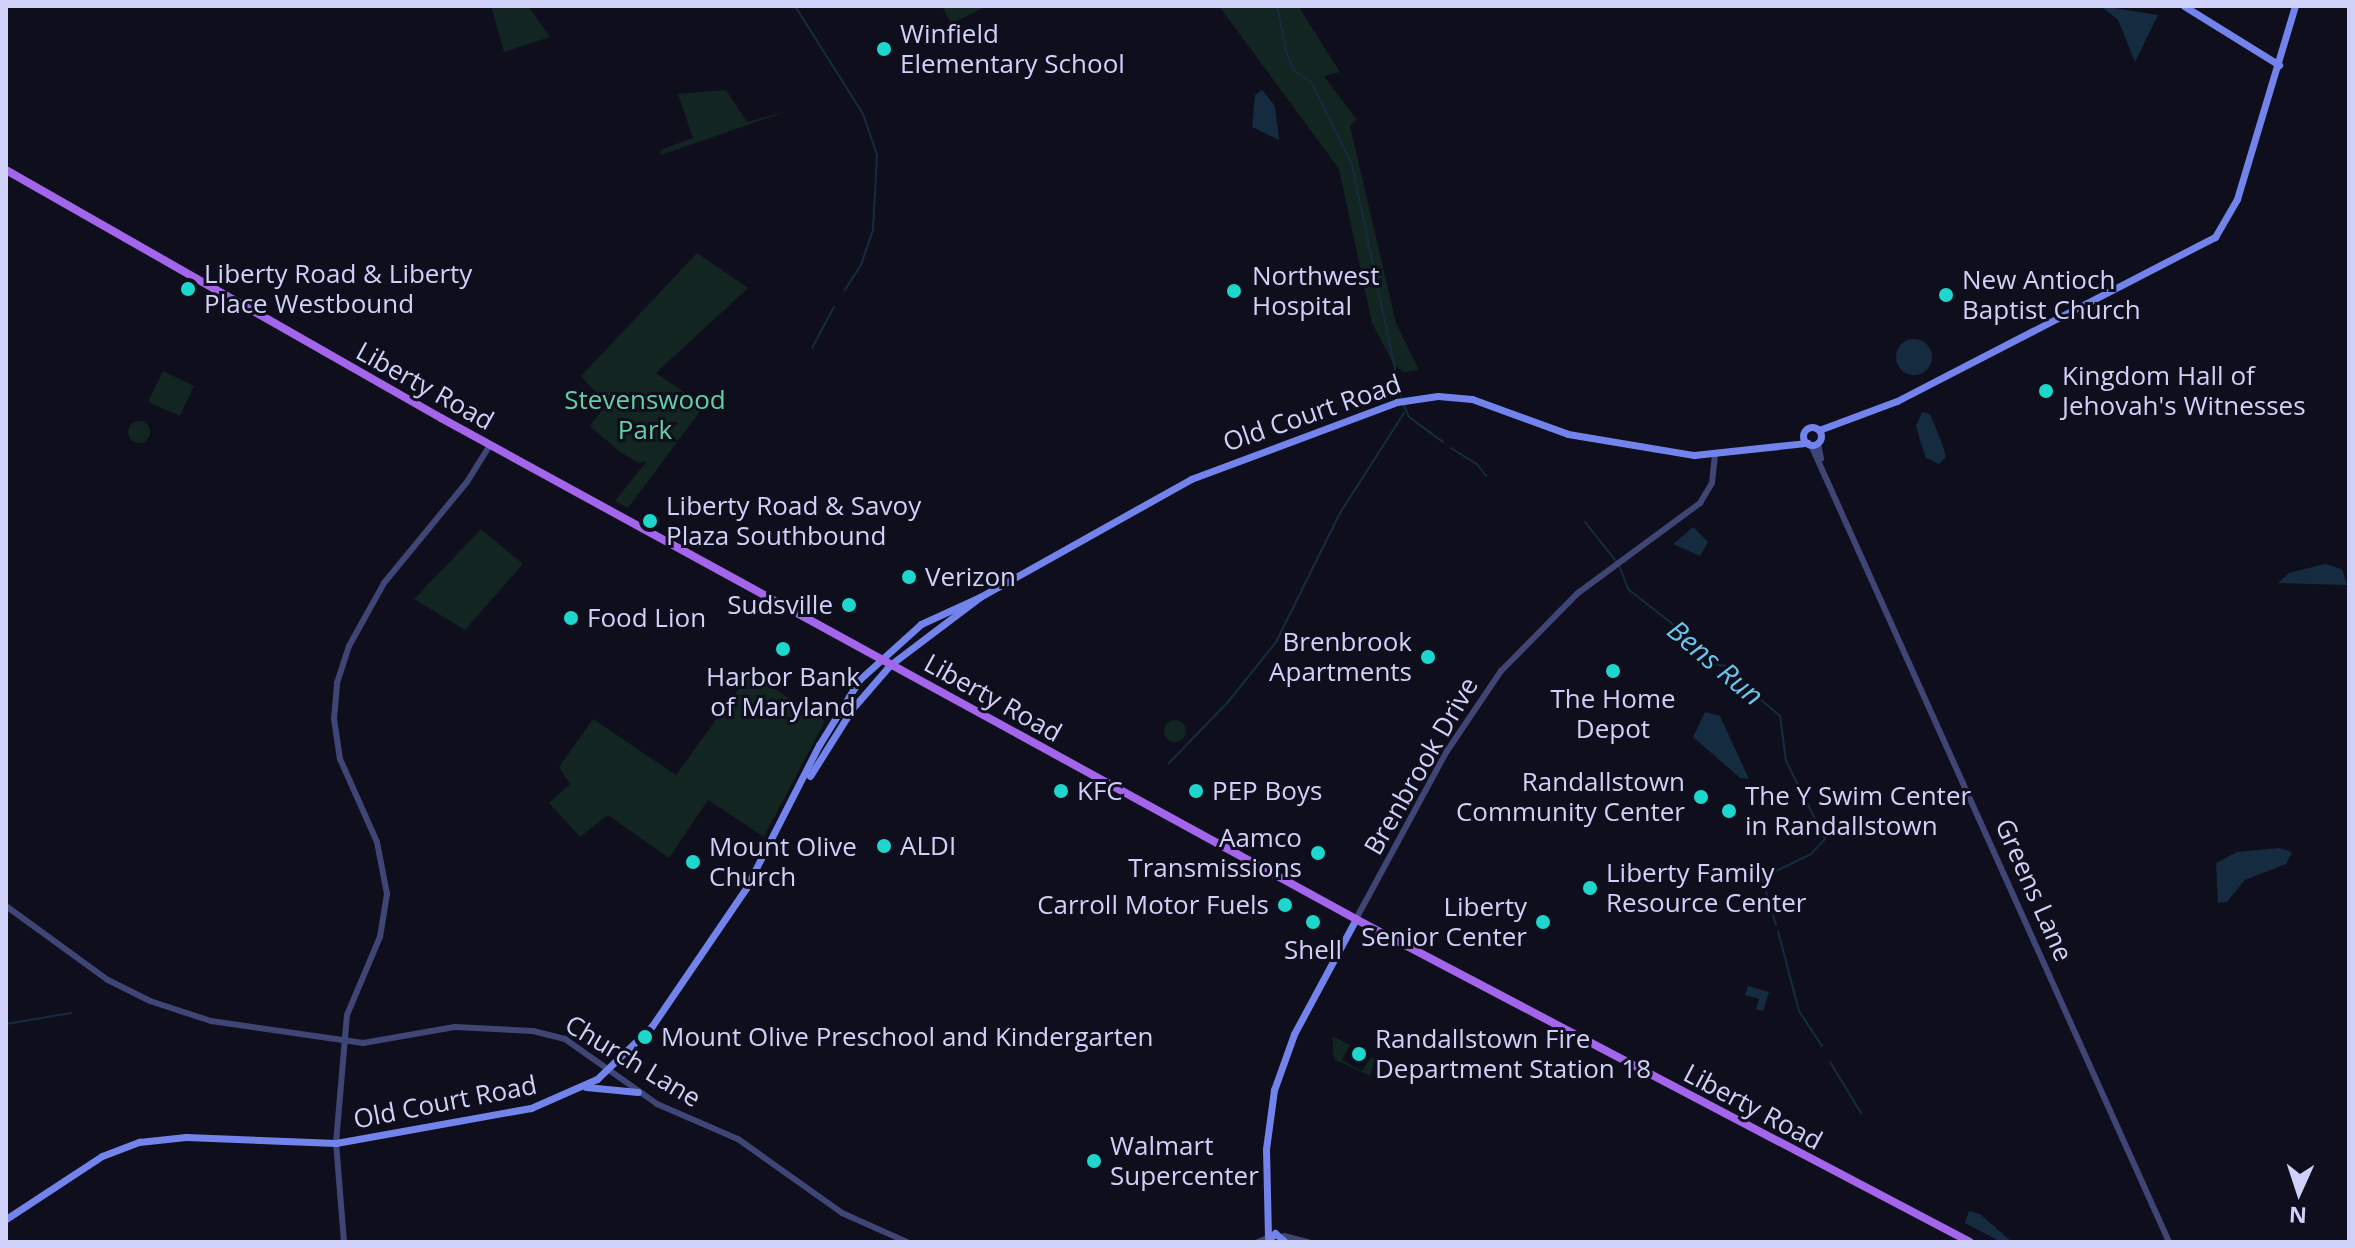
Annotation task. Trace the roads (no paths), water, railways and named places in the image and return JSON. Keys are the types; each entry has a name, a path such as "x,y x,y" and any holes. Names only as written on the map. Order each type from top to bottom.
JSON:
{"main road":[{"path":"2184,6 2279,65"},
{"name":"Old Court Road","path":"802,787 836,714 878,658 928,620 980,597 1191,479 1407,400 1472,399 1588,439 1715,456 1813,439 1897,401 2215,237 2237,199 2295,6"},
{"name":"Liberty Road","path":"6,170 490,445 890,665 1356,919 1970,1242"},
{"name":"Old Court Road","path":"6,1219 102,1156 139,1142 186,1137 336,1143 531,1108 584,1087 609,1071 652,1026 715,935 852,709 890,665 980,597"},
{"name":"Brenbrook Drive","path":"1268,1239 1266,1139 1277,1079 1294,1034 1356,919"},
{"path":"584,1087 638,1092"},
{"name":"Brenbrook Drive","path":"1269,1215 1282,1237"},
{"path":"1268,1239 1282,1237"}],"street":[{"name":"Greens Lane","path":"1813,439 2169,1242"},
{"path":"344,1242 336,1143 344,1041 351,1000 380,937 387,894 377,842 338,750 337,683 349,646 384,583 467,482 490,445"},
{"name":"Brenbrook Drive","path":"1356,919 1483,695 1552,616 1617,563 1700,503 1712,483 1715,456"},
{"name":"Church Lane","path":"6,906 88,968 168,1009 239,1027 378,1043 455,1027 533,1031 565,1039 638,1092 745,1143 842,1213 907,1242"},
{"path":"1282,1237 1307,1242"},
{"path":"1258,1242 1268,1239"}],"water":[{"path":"2101,6 2158,15 2135,62 2118,20"},
{"path":"1262,90 1275,106 1279,140 1252,127 1255,95"},
{"path":"1914,339 1927,344 1932,357 1927,370 1914,375 1901,370 1896,357 1901,344"},
{"path":"1922,412 1930,414 1942,443 1946,457 1939,464 1926,458 1920,440 1916,426"},
{"path":"1693,527 1708,542 1700,556 1673,544"},
{"path":"2325,564 2342,569 2347,585 2278,583 2289,573"},
{"path":"1705,712 1720,716 1749,779 1740,778 1693,737"},
{"path":"2279,848 2292,852 2286,864 2245,880 2227,902 2218,903 2216,863 2237,852"},
{"path":"1748,986 1769,992 1763,1011 1756,1009 1759,999 1745,995"},
{"path":"1969,1211 1980,1214 2012,1242 2001,1242 1965,1223"}],"waterway":[{"path":"795,6 863,114 877,155 873,230 861,265 845,290"},
{"name":"Bens Run","path":"1277,6 1287,55 1295,71 1312,83 1352,165 1401,397"},
{"path":"812,348 834,307"},
{"name":"Bens Run","path":"1403,403 1409,417 1443,442"},
{"path":"1169,763 1228,702 1276,642 1340,513 1404,413"},
{"name":"Bens Run","path":"1451,448 1477,464 1486,476"},
{"name":"Bens Run","path":"1585,522 1619,565 1628,589 1703,648 1716,665 1730,666 1738,680 1780,716 1786,761 1825,839 1811,854 1762,878 1776,925"},
{"name":"Bens Run","path":"1778,931 1799,1011 1822,1046"},
{"path":"6,1024 71,1013"},
{"name":"Bens Run","path":"1830,1062 1861,1113"}],"place":[{"name":"Winfield Elementary School","path":"884,49"},
{"name":"Liberty Road & Liberty Place Westbound","path":"188,289"},
{"name":"Northwest Hospital","path":"1234,291"},
{"name":"New Antioch Baptist Church","path":"1946,295"},
{"name":"Kingdom Hall of Jehovah's Witnesses","path":"2046,391"},
{"name":"Liberty Road & Savoy Plaza Southbound","path":"650,521"},
{"name":"Verizon","path":"909,577"},
{"name":"Sudsville","path":"849,605"},
{"name":"Food Lion","path":"571,618"},
{"name":"Harbor Bank of Maryland","path":"783,649"},
{"name":"Brenbrook Apartments","path":"1428,657"},
{"name":"The Home Depot","path":"1613,671"},
{"name":"KFC","path":"1061,791"},
{"name":"PEP Boys","path":"1196,791"},
{"name":"Randallstown Community Center","path":"1701,797"},
{"name":"The Y Swim Center in Randallstown","path":"1729,811"},
{"name":"ALDI","path":"884,846"},
{"name":"Aamco Transmissions","path":"1318,853"},
{"name":"Mount Olive Church","path":"693,862"},
{"name":"Liberty Family Resource Center","path":"1590,888"},
{"name":"Carroll Motor Fuels","path":"1285,905"},
{"name":"Shell","path":"1313,922"},
{"name":"Liberty Senior Center","path":"1543,922"},
{"name":"Mount Olive Preschool and Kindergarten","path":"645,1037"},
{"name":"Randallstown Fire Department Station 18","path":"1359,1054"},
{"name":"Walmart Supercenter","path":"1094,1161"}],"park label":[{"name":"Stevenswood Park","path":"645,415"}]}
